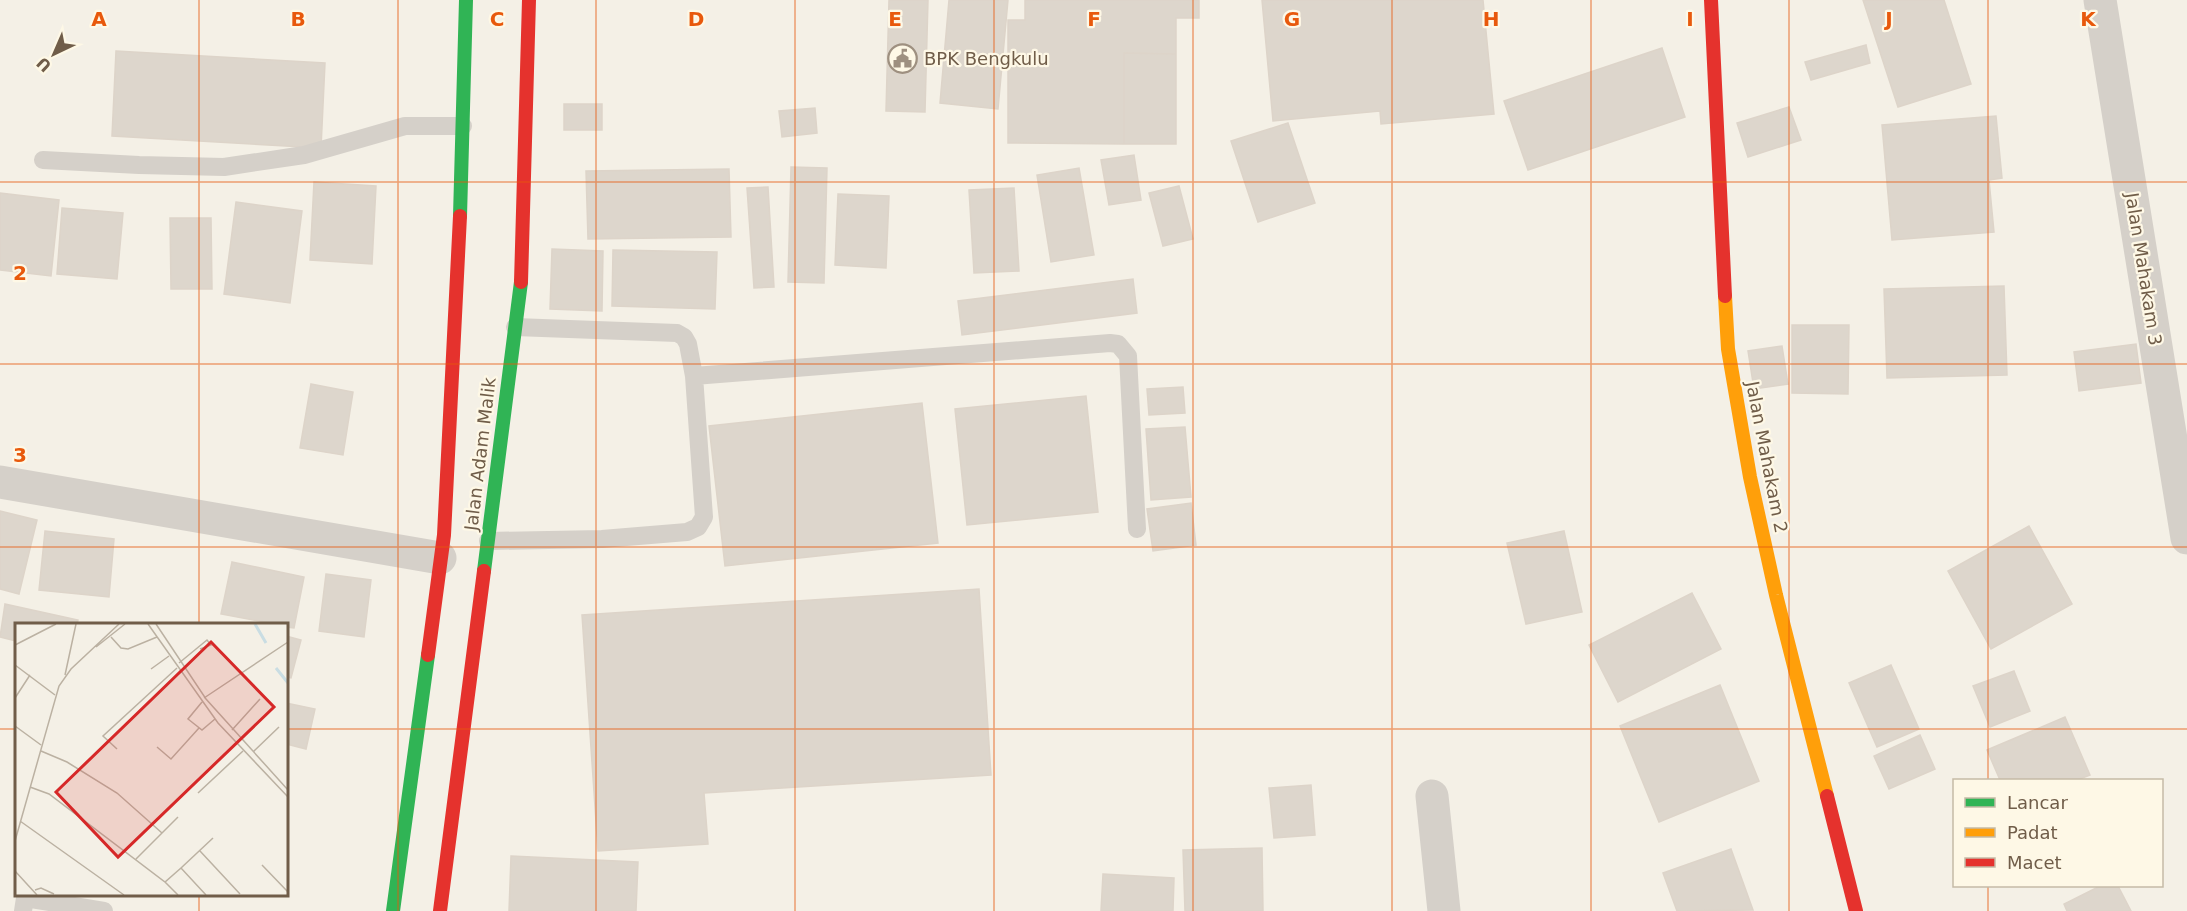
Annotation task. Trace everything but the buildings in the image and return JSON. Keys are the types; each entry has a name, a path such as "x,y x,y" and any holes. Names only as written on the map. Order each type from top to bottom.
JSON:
{"main road":[{"name":"Jalan Adam Malik","path":"393,911 444,535 463,126 466,0"},
{"name":"Jalan Adam Malik","path":"440,911 522,275 529,0"},
{"name":"Jalan Mahakam 2","path":"1711,0 1728,349 1750,477 1776,595 1856,911"}],"street":[{"name":"Jalan Mahakam 3","path":"2100,0 2187,538"},
{"path":"0,482 440,558"},
{"path":"1432,796 1444,911"}],"lane":[{"path":"43,160 224,167 304,155 405,126 463,126"},
{"path":"488,541 602,539 687,532 698,527 704,517 694,376 688,344 684,337 676,333 515,327"},
{"path":"694,376 1118,344 1128,356 1137,529"},
{"path":"23,911 25,898 104,911"}],"traffic: fast":[{"path":"460,216 466,0"},
{"path":"484,571 521,282"},
{"path":"393,911 428,655"}],"traffic: slow":[{"path":"1725,296 1728,349 1750,477 1776,595 1827,796"}],"traffic: jam":[{"path":"521,282 529,0"},
{"path":"1711,0 1725,296"},
{"path":"428,655 444,535 460,216"},
{"path":"440,911 484,571"},
{"path":"1827,796 1856,911"}],"place":[{"name":"BPK Bengkulu","path":"903,58"}]}
